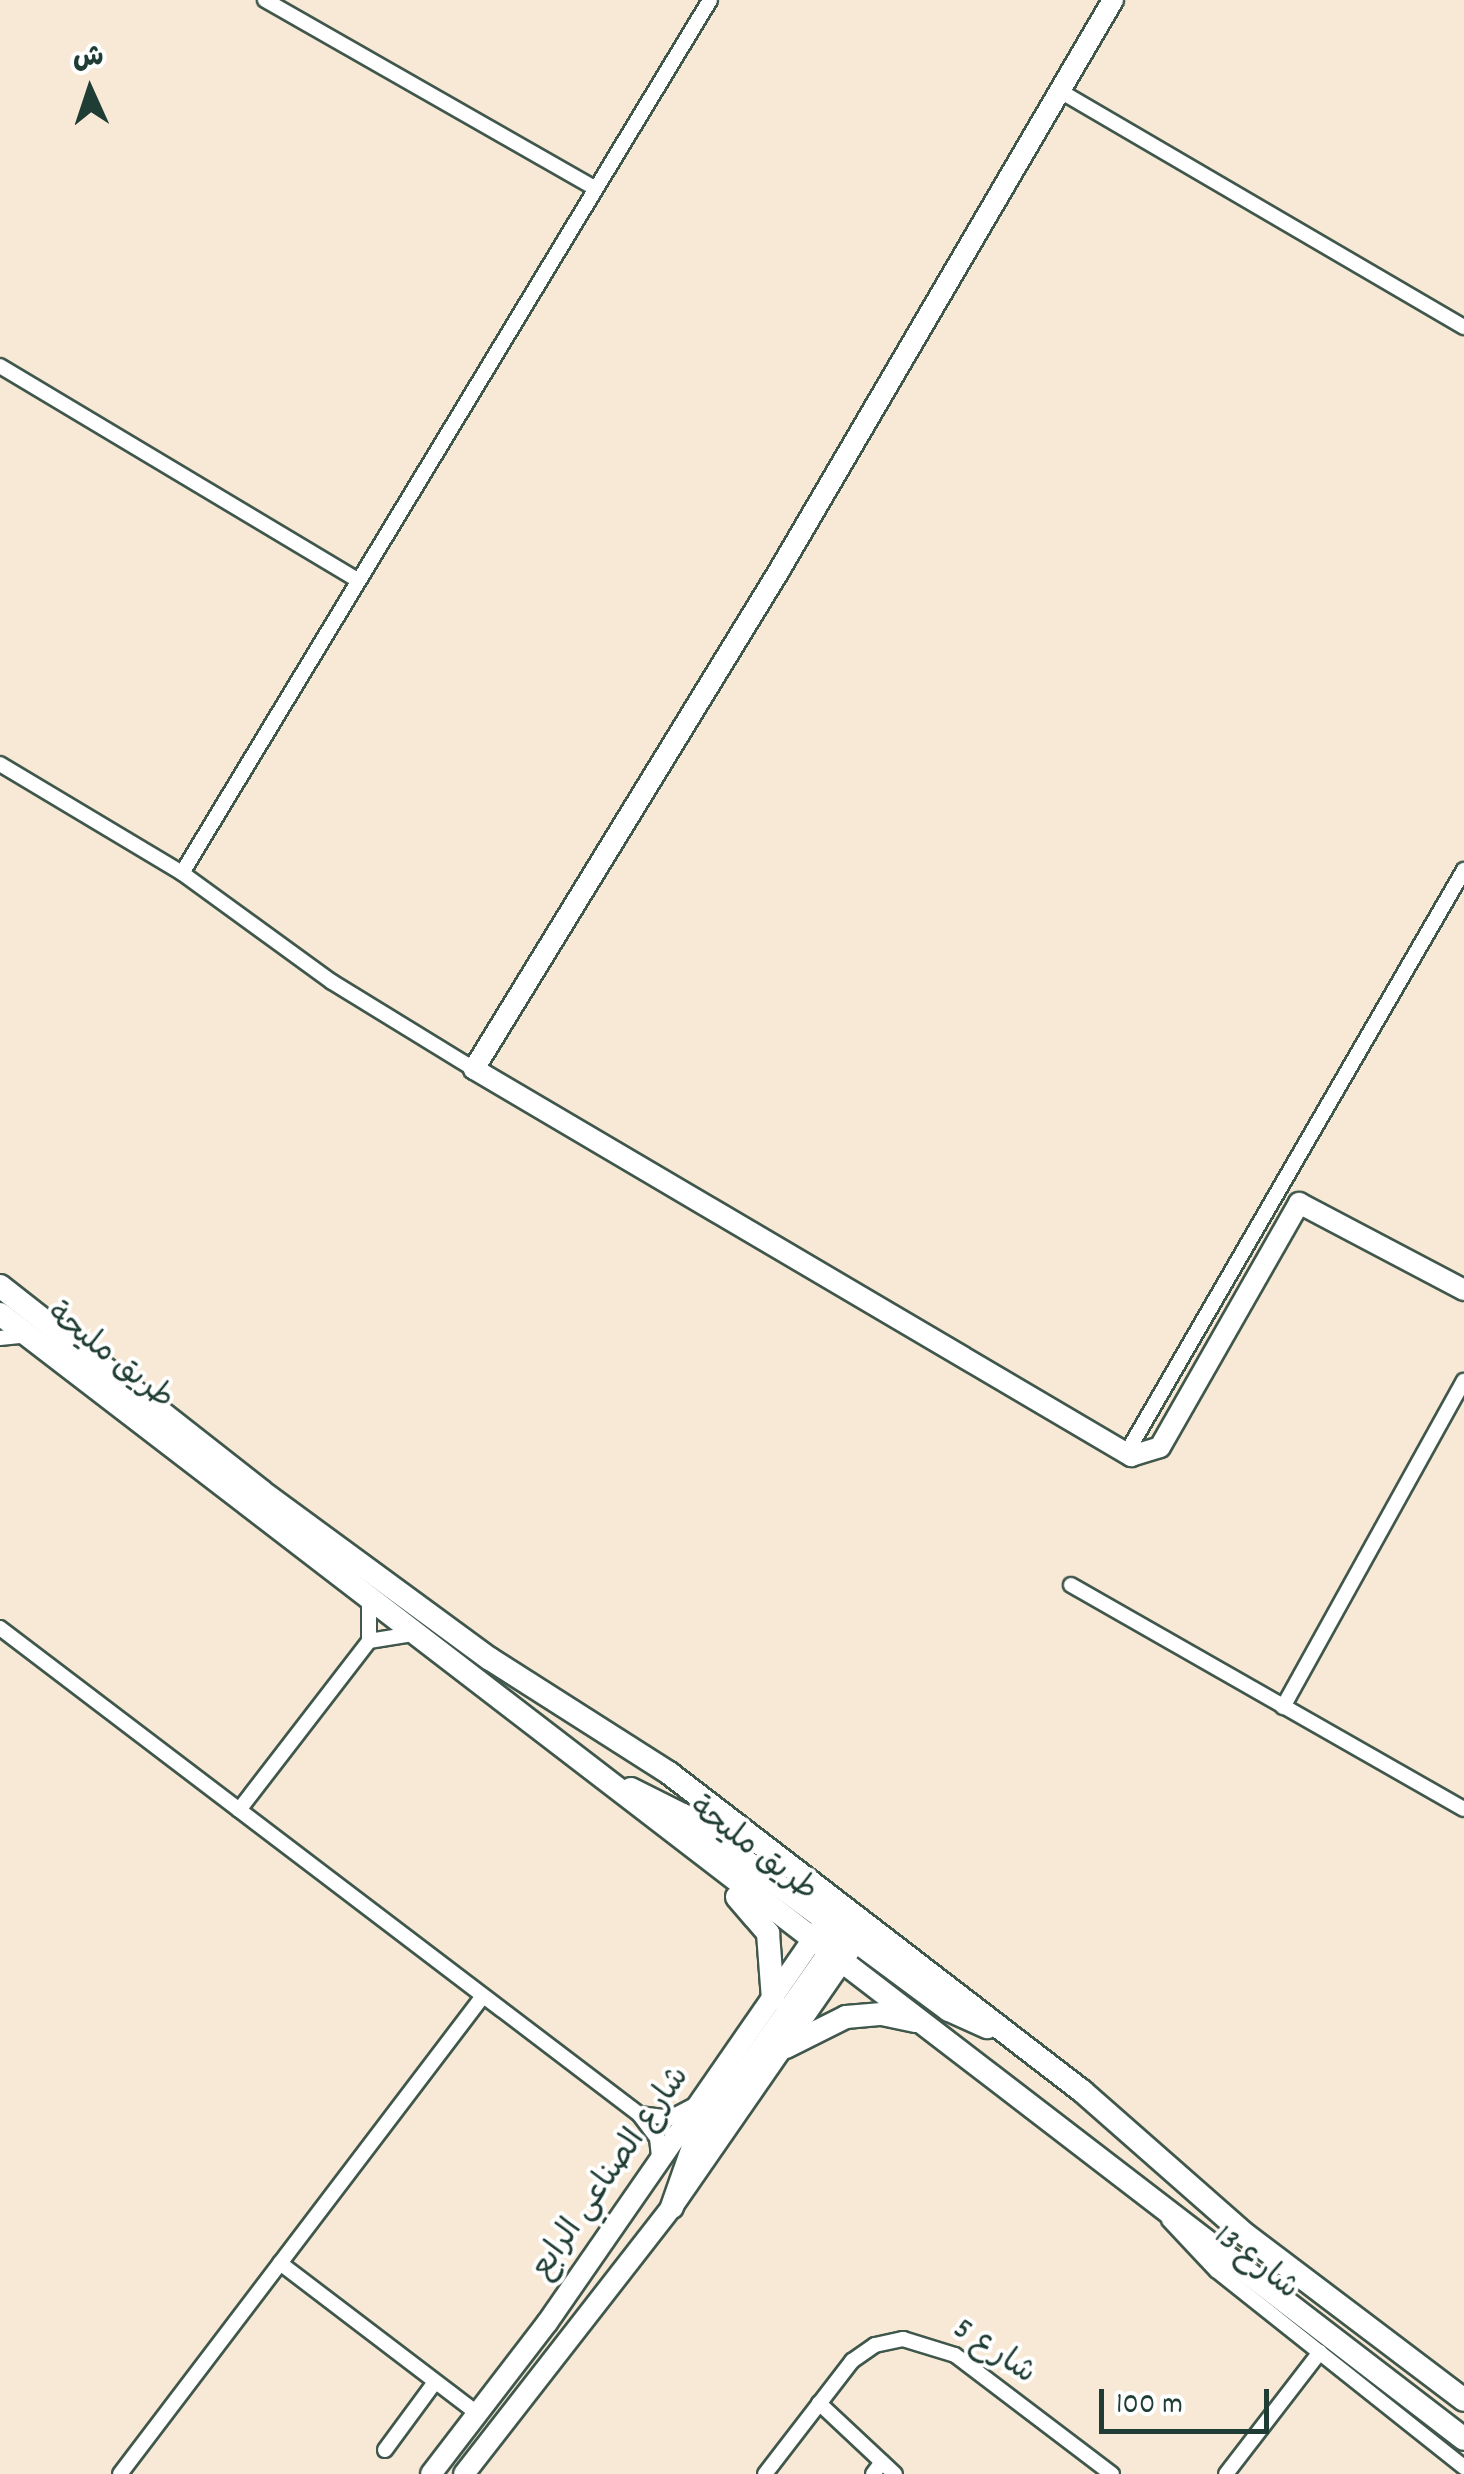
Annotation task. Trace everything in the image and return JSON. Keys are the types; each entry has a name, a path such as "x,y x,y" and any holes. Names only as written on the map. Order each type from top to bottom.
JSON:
{"main road":[{"path":"1113,0 778,571 474,1069 1126,1454 1143,1456 1160,1447 1298,1203 1464,1290"},
{"name":"طريق مليحة","path":"0,1286 261,1491 513,1675 648,1757 841,1932 922,2024 1464,2439"},
{"name":"طريق مليحة","path":"0,1314 704,1856 841,1932 1000,2030 1114,2117 1246,2235 1464,2400"},
{"path":"608,1782 668,1805 841,1932 693,2146 672,2207"},
{"path":"704,1856 768,1933 773,1999"},
{"name":"شارع الصناعي الرابع","path":"431,2474 478,2414 773,1999 841,1932"},
{"name":"شارع الصناعي الرابع","path":"464,2474 672,2207 786,2046 841,1932"},
{"path":"786,2046 846,2017 882,2014 922,2024"}],"street":[{"path":"265,0 594,188"},
{"path":"182,872 710,0"},
{"path":"1060,91 1464,327"},
{"path":"0,366 358,580"},
{"path":"0,764 182,872 332,982 474,1069"},
{"path":"1126,1454 1464,870"},
{"path":"0,1338 27,1334"},
{"path":"1282,1707 1459,1400 1464,1381"},
{"path":"1070,1585 1464,1809"},
{"path":"239,1810 369,1640 369,1600"},
{"path":"0,1628 639,2114 657,2138 659,2158"},
{"path":"369,1640 414,1634"},
{"path":"120,2474 483,1996"},
{"path":"639,2114 670,2118 697,2103"},
{"name":"شارع 13","path":"1165,2210 1196,2254 1464,2467"},
{"path":"280,2263 478,2414"},
{"name":"شارع 5","path":"765,2474 862,2351 903,2339 930,2342 1112,2474"},
{"path":"1226,2474 1320,2352"},
{"path":"385,2450 435,2382"},
{"path":"819,2403 877,2468 895,2474"}]}
